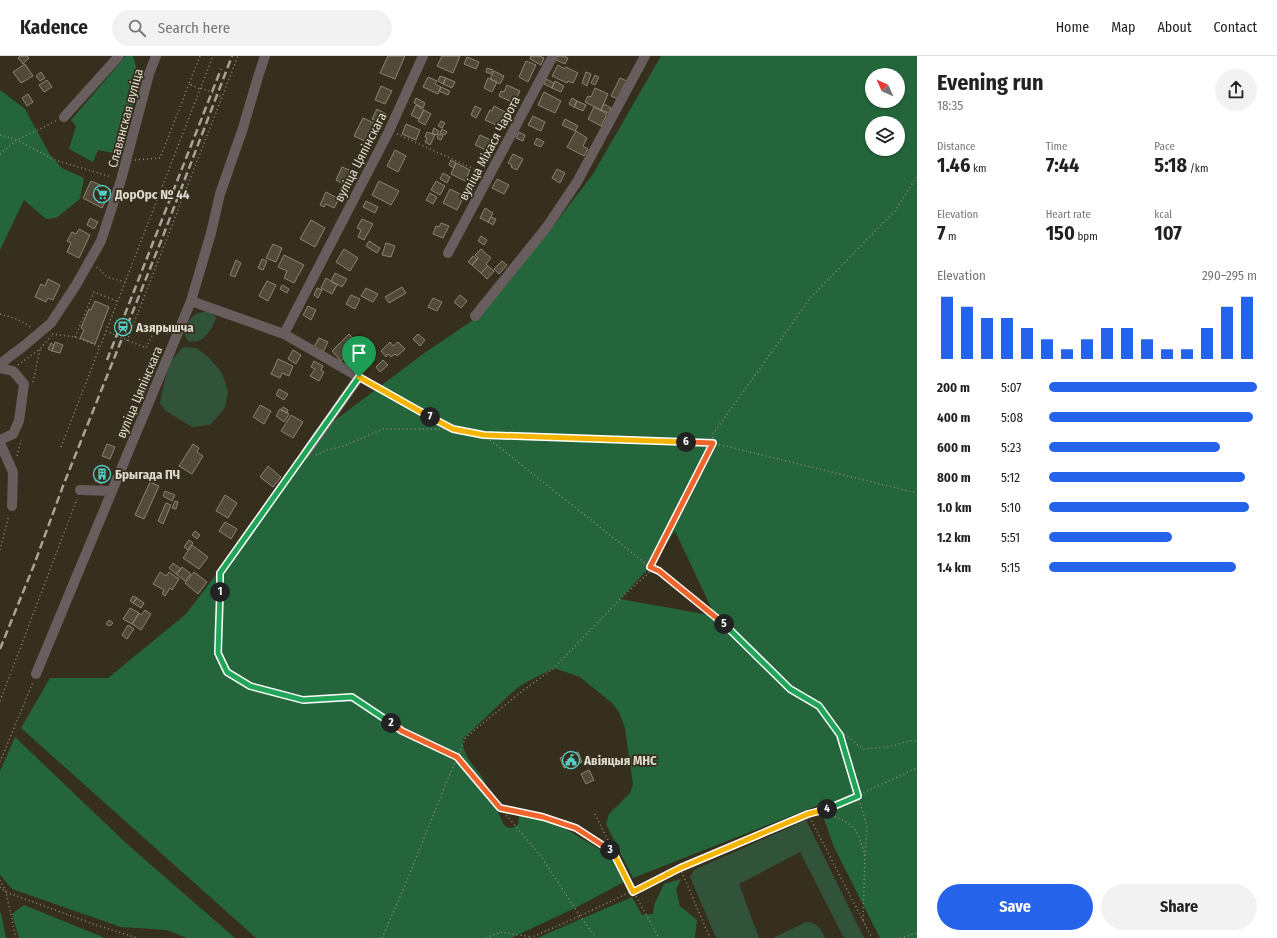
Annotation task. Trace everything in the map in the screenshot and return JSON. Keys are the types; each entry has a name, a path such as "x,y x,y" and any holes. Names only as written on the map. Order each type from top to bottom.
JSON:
{"street":[{"name":"Славянская вуліца","path":"64,117 119,56"},
{"name":"Славянская вуліца","path":"0,364 26,345 51,323 61,310 101,241 127,160 149,74 156,56"},
{"name":"вуліца Цяпінскага","path":"36,674 191,301 215,219 220,194 243,128 265,56"},
{"name":"вуліца Цяпінскага","path":"284,334 389,131 423,56"},
{"name":"вуліца Міхася Чарота","path":"448,253 553,56"},
{"path":"475,316 546,228 577,182 645,56"},
{"path":"191,301 284,334 359,377 305,454"},
{"path":"0,368 13,371 24,384 19,421 13,434 0,442 13,472 12,506"},
{"path":"80,490 112,491"}],"path":[{"path":"127,160 160,158 200,56"},
{"path":"62,447 124,282 213,56"},
{"path":"127,341 238,56"},
{"path":"189,84 222,97"},
{"path":"0,154 17,140 64,117"},
{"path":"389,131 489,175"},
{"path":"0,135 17,140 55,160 121,180"},
{"path":"650,567 713,443 713,434 811,297 895,211 917,176"},
{"path":"90,260 107,277 124,282"},
{"path":"75,337 94,292 117,301"},
{"path":"0,314 17,319 40,332 75,337 100,347"},
{"path":"106,331 146,348 156,327 175,338"},
{"path":"11,370 40,349 53,334"},
{"path":"359,377 453,429"},
{"path":"596,938 540,855 457,757 402,731 352,697 303,700 250,686 227,672 218,653 220,573 305,454 312,456 326,450 341,447 383,429 453,429 484,435 713,443 917,493"},
{"path":"484,435 650,567 659,571 699,603 736,634 790,689 819,706 840,735 867,827 863,920"},
{"path":"0,701 80,490"},
{"path":"0,550 12,506"},
{"path":"382,938 406,884 466,737 521,692 554,668 625,594 650,572 659,571"},
{"path":"0,762 36,674"},
{"path":"833,725 862,749 889,747 909,741 917,741"},
{"path":"486,938 500,932 531,938 633,892 680,868 808,814 832,807 917,768"},
{"path":"500,808 543,817 576,828 613,852"},
{"path":"595,814 633,892 660,938"},
{"path":"808,814 829,814 847,822 855,829 860,839 865,856"},
{"path":"808,814 872,938"},
{"path":"680,868 710,938"},
{"path":"0,880 6,892 16,938"},
{"path":"0,887 6,892 93,924 137,938"},
{"path":"900,938 917,933"}],"green space":[{"path":"126,56 133,56 139,77 135,99 127,124 119,133 113,153 98,150 93,162 69,149 76,126 71,120"},
{"path":"661,56 917,56 917,938 880,938 834,847 819,805 633,878 606,824 609,814 630,793 633,785 625,728 619,712 612,703 580,677 554,668 521,685 506,698 463,739 464,750 484,780 500,818 506,827 512,828 518,825 519,816 523,815 559,825 613,857 624,882 575,908 511,938 256,938 21,728 50,678 108,678 186,614 330,424 423,354 476,318 551,229 593,174","holes":["675,531 715,616 620,599 650,567"]},
{"path":"0,90 25,109 50,155 62,168 84,178 80,199 56,218 46,219 24,200 0,250"},
{"path":"208,311 216,317 206,336 197,341 192,342 187,340 184,333 192,317 198,313"},
{"path":"183,347 196,348 208,357 222,373 228,391 225,408 210,425 192,427 166,411 160,404 170,362"},
{"path":"15,737 127,844 235,938 187,938 167,930 121,927 12,889 0,875 0,771"},
{"path":"806,820 864,938 844,938 800,852 739,884 759,938 716,938 690,877 694,870"},
{"path":"681,879 676,890 680,906 697,920 695,938 537,938 632,897 642,915 653,914 654,905 664,884"},
{"path":"24,905 105,938 19,938 12,914"},
{"path":"1,913 6,938 0,938"},
{"path":"806,922 816,925 825,938 773,938"}],"building":[{"path":"20,56 27,56 29,58 23,64 18,58"},
{"path":"388,56 405,56 395,79 380,73"},
{"path":"442,56 460,56 453,73 437,66"},
{"path":"531,56 540,56 544,58 541,65 530,59"},
{"path":"557,56 564,56 568,58 565,64 556,60"},
{"path":"467,57 479,62 476,69 464,64"},
{"path":"526,61 536,65 528,82 519,77"},
{"path":"25,64 33,76 21,83 13,72"},
{"path":"558,65 578,73 573,83 568,81 567,83 552,76"},
{"path":"487,68 493,70 491,74 486,72"},
{"path":"494,71 504,76 500,84 490,79"},
{"path":"41,72 45,78 40,81 36,76"},
{"path":"586,72 591,74 587,86 582,83"},
{"path":"595,75 599,77 595,85 591,83"},
{"path":"440,76 446,78 443,84 438,81"},
{"path":"428,77 437,81 435,84 441,87 438,94 423,87"},
{"path":"446,78 455,82 452,88 443,84"},
{"path":"488,78 497,82 492,92 484,88"},
{"path":"620,78 627,81 618,99 611,96"},
{"path":"546,79 554,83 552,88 544,84"},
{"path":"47,80 52,87 44,92 39,85"},
{"path":"555,81 564,86 561,92 552,88"},
{"path":"507,85 520,91 514,103 499,96 501,91 504,92"},
{"path":"381,86 392,91 385,104 375,100"},
{"path":"441,87 450,91 448,95 439,91"},
{"path":"595,88 608,94 601,110 585,102 588,96 591,97"},
{"path":"544,92 561,101 555,113 538,105"},
{"path":"28,94 33,102 27,106 22,98"},
{"path":"416,98 425,103 423,108 414,103"},
{"path":"572,98 577,101 574,107 569,104"},
{"path":"577,101 586,105 583,111 574,107"},
{"path":"604,104 611,108 609,113 601,110"},
{"path":"416,105 424,110 419,119 411,115"},
{"path":"475,106 481,109 476,118 471,115"},
{"path":"494,106 507,113 505,122 504,121 502,124 499,123 498,126 485,120 490,110 492,111"},
{"path":"594,107 607,114 601,126 588,119"},
{"path":"377,109 386,114 381,123 372,119"},
{"path":"424,110 431,114 425,125 418,121"},
{"path":"533,116 545,122 541,131 528,125"},
{"path":"363,118 376,124 367,142 354,136"},
{"path":"565,119 578,126 575,131 562,125"},
{"path":"441,121 445,123 442,128 438,126"},
{"path":"406,124 420,130 416,140 402,134"},
{"path":"434,128 439,131 437,135 432,133"},
{"path":"442,129 447,132 445,135 440,133"},
{"path":"576,131 587,138 583,146 588,149 584,156 567,147"},
{"path":"427,132 435,135 430,145 425,142"},
{"path":"519,132 525,135 523,141 516,138"},
{"path":"439,134 443,136 441,140 437,138"},
{"path":"480,135 493,141 488,151 475,145"},
{"path":"537,138 544,142 541,147 534,144"},
{"path":"395,150 406,156 398,172 387,166"},
{"path":"513,154 523,159 517,170 511,167 512,165 508,163"},
{"path":"451,160 456,163 454,168 449,165"},
{"path":"456,163 470,170 465,181 451,174"},
{"path":"342,167 354,172 349,182 346,181 344,184 336,180"},
{"path":"557,169 565,173 560,183 552,178"},
{"path":"443,173 450,177 447,183 440,179"},
{"path":"497,179 509,185 504,194 492,188"},
{"path":"91,181 111,190 102,208 83,198"},
{"path":"379,181 399,191 391,205 372,195"},
{"path":"436,181 445,186 440,195 431,190"},
{"path":"343,184 349,188 347,193 340,189"},
{"path":"450,189 464,196 457,210 443,203"},
{"path":"326,192 339,199 334,208 326,204 324,207 320,205"},
{"path":"430,193 437,197 433,204 426,200"},
{"path":"366,201 378,207 375,213 363,207"},
{"path":"485,208 493,213 488,222 480,218"},
{"path":"491,217 496,219 493,225 488,222"},
{"path":"90,218 98,222 94,229 87,225"},
{"path":"362,219 373,224 364,240 358,237 361,230 357,228"},
{"path":"311,220 325,228 315,247 300,239"},
{"path":"441,223 449,226 443,238 433,234 436,226 439,227"},
{"path":"79,229 90,235 79,258 67,252 71,243 67,241 72,232 76,234"},
{"path":"481,236 487,240 484,245 478,241"},
{"path":"369,241 380,248 377,253 366,246"},
{"path":"386,243 395,246 391,257 382,255"},
{"path":"273,244 282,248 276,262 266,258"},
{"path":"344,249 358,258 350,271 336,262"},
{"path":"481,249 491,258 486,264 488,266 481,273 472,265 478,258 475,255"},
{"path":"284,255 304,265 294,283 284,278 287,271 278,267"},
{"path":"473,256 477,259 472,265 468,262"},
{"path":"262,259 267,261 263,270 258,268"},
{"path":"236,260 241,263 235,277 230,275"},
{"path":"502,261 507,265 499,274 494,269"},
{"path":"488,266 494,271 487,279 481,273"},
{"path":"335,273 347,279 342,287 331,281"},
{"path":"326,278 337,285 332,294 321,288"},
{"path":"48,279 60,285 53,300 48,298 46,302 35,297 41,284 45,286"},
{"path":"267,281 276,285 268,301 259,296"},
{"path":"282,285 289,289 287,293 280,289"},
{"path":"402,287 406,293 389,303 385,297"},
{"path":"317,288 322,290 318,298 314,295"},
{"path":"366,288 378,294 373,302 361,296"},
{"path":"351,295 360,299 355,309 346,304"},
{"path":"460,295 467,301 461,308 454,302"},
{"path":"433,298 442,302 437,311 428,307"},
{"path":"95,301 109,307 95,344 80,338 84,330 81,328 89,309 91,310"},
{"path":"308,306 316,310 311,320 303,315"},
{"path":"349,334 358,343 341,361 332,351"},
{"path":"418,334 425,340 420,346 413,339"},
{"path":"319,338 328,342 323,352 314,347"},
{"path":"55,342 63,345 60,353 52,351"},
{"path":"390,342 393,346 398,342 405,349 397,356 395,354 391,357 388,354 386,357 381,351"},
{"path":"51,343 54,345 52,351 48,349"},
{"path":"293,350 301,355 296,364 288,359"},
{"path":"278,359 293,366 289,376 282,373 280,378 271,374"},
{"path":"359,360 364,365 359,370 354,364"},
{"path":"383,360 388,365 380,372 376,367"},
{"path":"314,361 323,366 321,370 324,372 319,381 310,376 315,369 311,367"},
{"path":"279,389 288,394 284,400 276,395"},
{"path":"260,405 271,411 264,424 253,417"},
{"path":"283,407 288,410 287,413 281,410"},
{"path":"280,409 289,414 284,422 276,416"},
{"path":"291,415 303,422 293,438 281,431"},
{"path":"107,444 115,447 110,459 102,456"},
{"path":"193,444 199,448 197,452 203,456 192,474 179,466"},
{"name":"Брыгада ПЧ","path":"102,465 109,468 102,484 95,481"},
{"path":"268,466 281,477 273,487 260,477"},
{"path":"150,482 159,486 144,519 135,515"},
{"path":"165,491 175,495 172,501 163,496"},
{"path":"225,495 237,503 228,518 216,511"},
{"path":"175,501 178,502 176,509 172,508"},
{"path":"166,503 171,505 163,524 158,521"},
{"path":"225,522 237,529 231,539 219,531"},
{"path":"195,531 200,535 197,539 192,535"},
{"path":"189,540 193,543 188,550 184,547"},
{"path":"192,545 208,557 199,569 183,558"},
{"path":"173,563 181,569 176,574 169,568"},
{"path":"182,567 191,574 185,581 176,574"},
{"path":"160,572 166,576 169,572 179,579 172,590 170,588 165,596 162,594 164,590 153,584"},
{"path":"194,572 207,582 198,594 185,583"},
{"path":"133,596 137,598 133,603 130,601"},
{"path":"137,598 144,603 141,608 133,603"},
{"path":"130,608 139,613 132,624 123,619"},
{"path":"145,610 151,614 141,630 132,624 139,613 141,615"},
{"path":"109,620 113,623 110,626 106,624"},
{"path":"128,625 134,629 127,639 122,635"},
{"name":"Авіяцыя МНС","path":"578,752 582,762 564,768 560,758"},
{"path":"589,770 594,780 586,784 581,774"}],"railway":[{"path":"0,649 34,565 63,486 163,236 232,56"},
{"path":"107,360 221,69"}],"place":[{"name":"ДорОрс № 44","path":"102,194"},
{"name":"Азярышча","path":"123,327"},
{"name":"Брыгада ПЧ","path":"102,474"},
{"name":"Авіяцыя МНС","path":"571,760"}],"route":[{"path":"359,377 453,429 484,435 713,443 650,567 659,571 736,634 790,689 819,706 840,735 858,796 832,807 808,814 680,868 633,892 613,852 576,828 543,817 500,808 457,757 402,731 352,697 303,700 250,686 227,672 218,653 220,573 359,377"}]}
